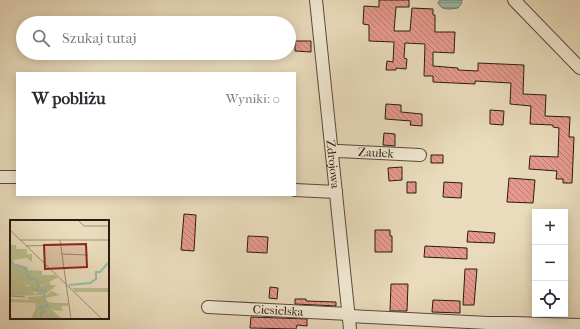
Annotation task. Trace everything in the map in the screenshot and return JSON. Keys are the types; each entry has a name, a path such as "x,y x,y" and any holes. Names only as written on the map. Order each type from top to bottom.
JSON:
{"street":[{"name":"Zdrojowa","path":"316,0 350,329"},
{"path":"514,0 580,68"},
{"name":"Zaułek","path":"332,152 339,151 420,155"},
{"path":"0,177 16,178"},
{"path":"296,190 336,192"},
{"name":"Ciesielska","path":"208,307 488,323 580,325"}],"shaded area":[{"path":"440,0 462,0 458,8 449,9 440,6 438,3"}],"building":[{"path":"379,0 409,0 409,7 396,7 394,31 410,31 412,8 433,9 433,15 435,15 435,32 455,32 454,53 433,52 433,66 458,68 458,70 478,71 478,63 524,65 523,94 546,95 545,116 570,117 569,137 574,137 572,183 563,183 563,179 556,179 557,171 529,169 530,156 558,157 559,128 553,127 553,125 530,124 531,106 510,104 511,83 475,81 475,84 433,82 433,76 424,76 425,44 405,43 404,58 407,59 406,69 396,68 396,70 386,70 387,61 393,62 394,42 369,41 369,25 363,24 364,6 379,7"},
{"path":"296,41 311,41 311,52 296,51"},
{"path":"386,104 401,105 401,112 422,114 422,126 410,125 411,121 385,119"},
{"path":"490,110 504,111 503,125 490,124"},
{"path":"384,133 395,134 395,146 383,145"},
{"path":"431,155 443,155 443,163 431,163"},
{"path":"402,167 402,180 389,181 388,168"},
{"path":"509,178 535,180 533,203 507,202"},
{"path":"407,182 416,182 416,193 407,193"},
{"path":"444,182 462,183 461,198 443,197"},
{"path":"184,214 196,215 194,251 181,250"},
{"path":"375,230 390,230 390,236 392,236 392,252 375,252"},
{"path":"468,231 495,233 494,243 467,242"},
{"path":"248,236 268,237 267,253 247,252"},
{"path":"425,246 467,248 467,259 424,257"},
{"path":"465,269 477,269 474,305 463,305"},
{"path":"391,284 408,284 407,311 390,311"},
{"path":"270,287 278,288 277,299 269,298"},
{"path":"295,299 336,302 336,306 295,304"},
{"path":"433,300 460,301 460,313 432,312"},
{"path":"251,317 307,319 307,326 297,325 296,329 250,328"}]}
